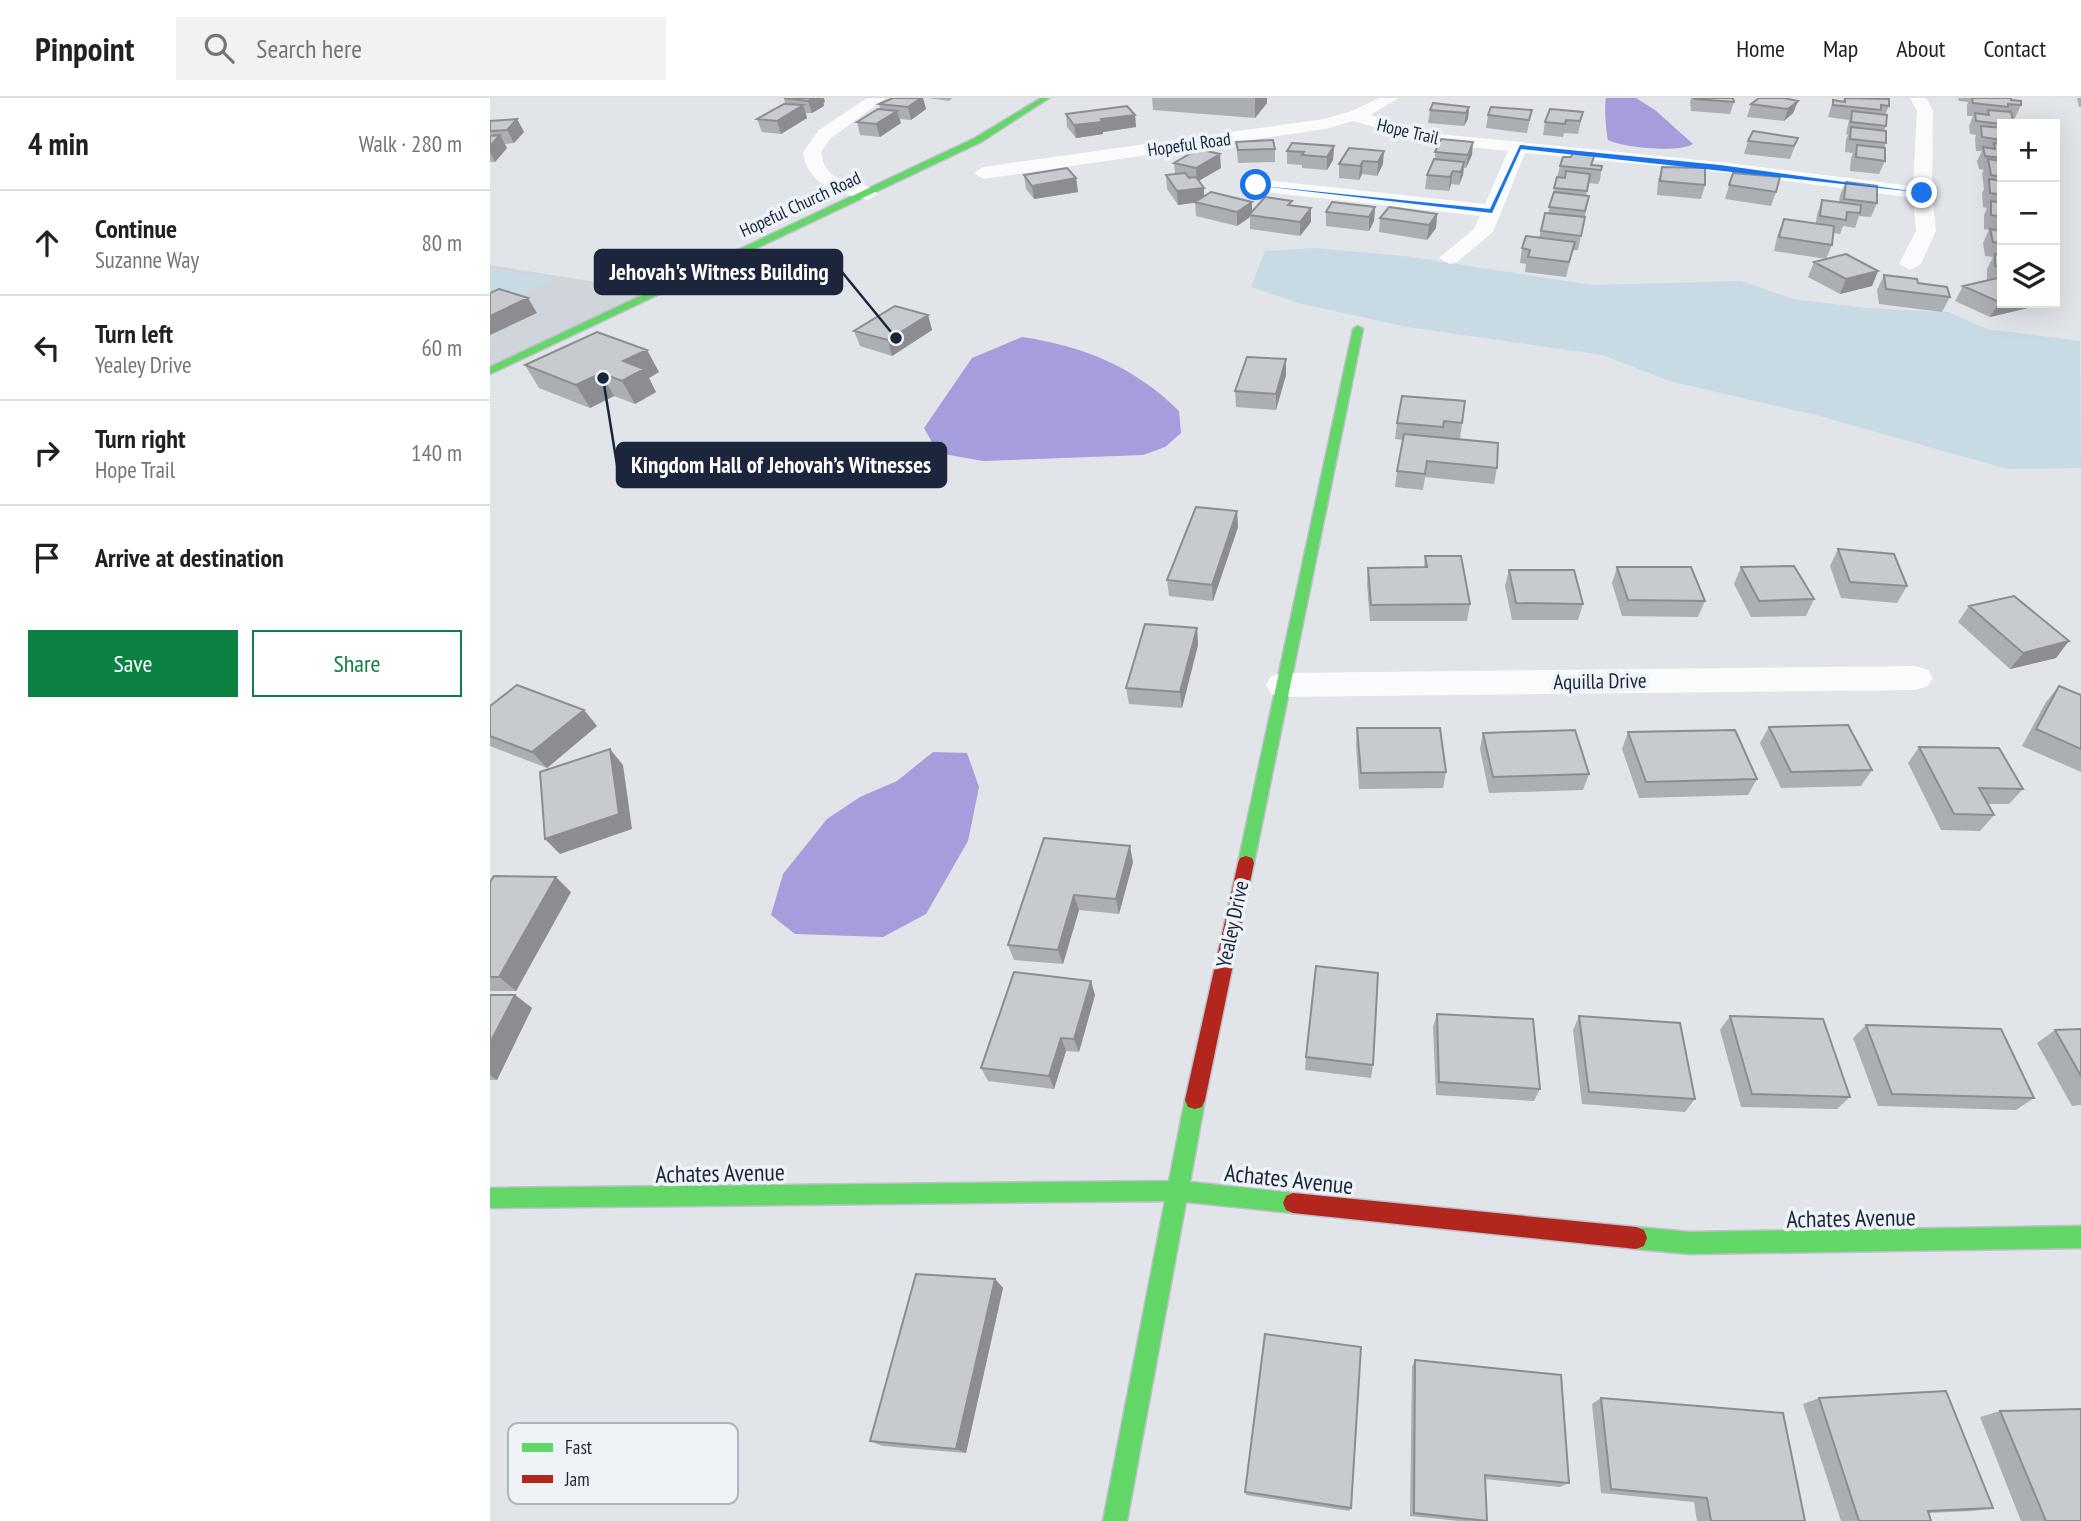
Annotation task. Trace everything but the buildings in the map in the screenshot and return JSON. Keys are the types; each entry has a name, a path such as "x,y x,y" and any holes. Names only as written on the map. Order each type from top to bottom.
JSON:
{"street":[{"path":"868,194 838,186 823,176 815,167 812,152 825,134 878,98"},
{"name":"Hopeful Church Road","path":"490,371 868,194 990,134 1046,98"},
{"name":"Hopeful Road","path":"983,173 1325,124 1354,117 1391,98"},
{"path":"1910,264 1926,231 1922,193 1925,111 1918,98"},
{"name":"Hope Trail","path":"1354,117 1429,138 1720,167 1922,193"},
{"path":"1450,258 1483,232 1520,147"},
{"path":"1256,185 1492,211"},
{"name":"Yealey Drive","path":"1115,1521 1176,1191 1358,329"},
{"name":"Aquilla Drive","path":"1283,685 1916,678"},
{"name":"Achates Avenue","path":"490,1198 1176,1191 1689,1243 2081,1237"}],"shaded area":[{"path":"1606,98 1636,98 1655,110 1693,144 1676,148 1651,148 1608,140"},
{"path":"1314,248 1404,256 1593,285 1741,281 1793,299 1866,308 1948,312 1987,329 2080,341 2081,468 2007,469 1816,415 1669,381 1603,355 1408,327 1302,304 1251,287 1265,251"},
{"path":"490,265 659,292 490,371"},
{"path":"490,268 554,279 504,302 490,313"},
{"path":"1022,337 1066,346 1126,371 1179,411 1181,433 1165,447 1143,455 983,461 938,453 924,428 972,358"},
{"path":"933,752 967,753 979,787 968,841 926,914 883,937 795,934 771,915 783,874 827,819 860,797 897,781"}],"traffic: fast":[{"path":"490,371 978,140 1046,98"},
{"path":"1246,863 1358,329"},
{"path":"1115,1521 1195,1100"},
{"path":"490,1198 1176,1191 1293,1203"},
{"path":"1636,1238 1690,1243 2081,1237"}],"traffic: jam":[{"path":"1195,1100 1246,863"},
{"path":"1293,1203 1636,1238"}],"place":[{"name":"Jehovah's Witness Building","path":"896,338"},
{"name":"Kingdom Hall of Jehovah’s Witnesses","path":"603,378"}],"route":[{"path":"1256,185 1492,211 1520,147 1720,167 1922,193"}]}
